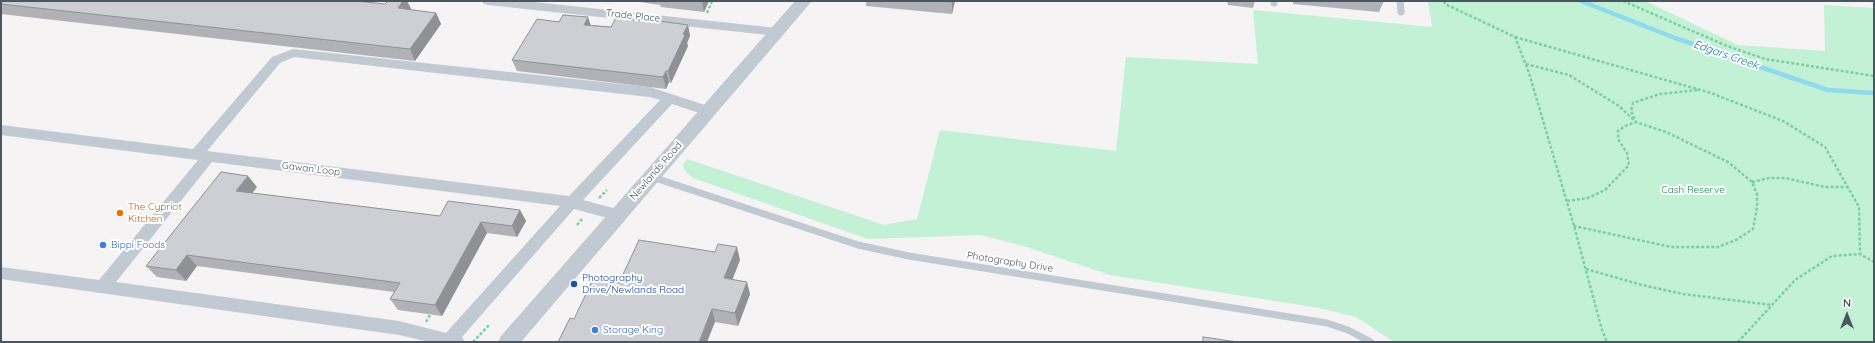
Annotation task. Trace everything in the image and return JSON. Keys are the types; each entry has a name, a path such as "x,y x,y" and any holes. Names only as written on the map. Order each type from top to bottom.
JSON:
{"street":[{"name":"Trade Place","path":"488,1 777,32"},
{"name":"Newlands Road","path":"508,342 804,1"},
{"path":"103,287 276,60 293,53 650,92 708,111"},
{"path":"1,273 399,328 452,341 572,202 670,98"},
{"name":"Gawan Loop","path":"1,130 572,202 619,215"}],"lane":[{"path":"1400,1 1401,12"},
{"name":"Photography Drive","path":"652,177 858,244 909,256 1327,322 1348,330 1371,342"}],"path":[{"path":"1444,1 1445,4 1515,38 1701,90 1783,121 1824,147 1859,207 1860,254"},
{"path":"1623,1 1727,46 1759,57 1874,76"},
{"path":"1515,38 1526,64 1567,201 1602,330 1607,342"},
{"path":"1526,64 1569,75 1586,84 1619,106 1636,122 1666,132 1700,147 1728,162 1752,182 1757,194 1757,207 1753,229 1736,240 1718,248 1671,247 1614,236 1574,226"},
{"path":"1636,122 1631,111 1633,103 1660,94 1701,90"},
{"path":"1567,201 1588,198 1605,190 1629,165 1627,153 1618,140 1618,131 1625,126 1636,122"},
{"path":"1752,182 1769,178 1785,178 1825,187 1847,187"},
{"path":"1738,342 1795,280 1832,256 1860,254 1874,262"},
{"path":"1586,269 1642,285 1683,294 1772,305"},
{"path":"474,342 490,324"}],"green space":[{"name":"Cash Reserve","path":"1428,1 1645,1 1738,45 1825,51 1824,5 1874,8 1874,342 1394,342 1356,317 1319,308 1110,275 1023,246 981,235 868,239 693,178 685,171 683,165 687,159 884,225 917,219 940,130 1116,151 1126,57 1258,64 1253,10 1432,27"}],"building":[{"path":"1,1 356,1 385,4 388,1 403,1 398,8 436,13 410,49 1,4"},
{"path":"563,15 588,17 584,25 611,27 616,18 645,21 646,19 688,25 683,34 685,35 668,71 666,71 663,77 512,60 537,19 559,22"},
{"path":"221,172 248,176 236,191 440,216 448,201 520,210 512,226 481,222 435,305 390,299 400,283 187,255 176,270 146,266"},
{"path":"639,240 715,252 718,244 737,247 724,278 747,282 735,313 712,309 699,342 558,342 570,318 574,319 593,279 619,283"},
{"path":"1203,337 1238,342 1203,342"}],"waterway":[{"name":"Edgars Creek","path":"1581,1 1675,38 1828,90 1874,93"}],"place":[{"name":"The Cypriot Kitchen","path":"120,213"},
{"name":"Bippi Foods","path":"103,245"},
{"name":"Photography Drive/Newlands Road","path":"574,284"},
{"name":"Storage King","path":"595,330"}]}
